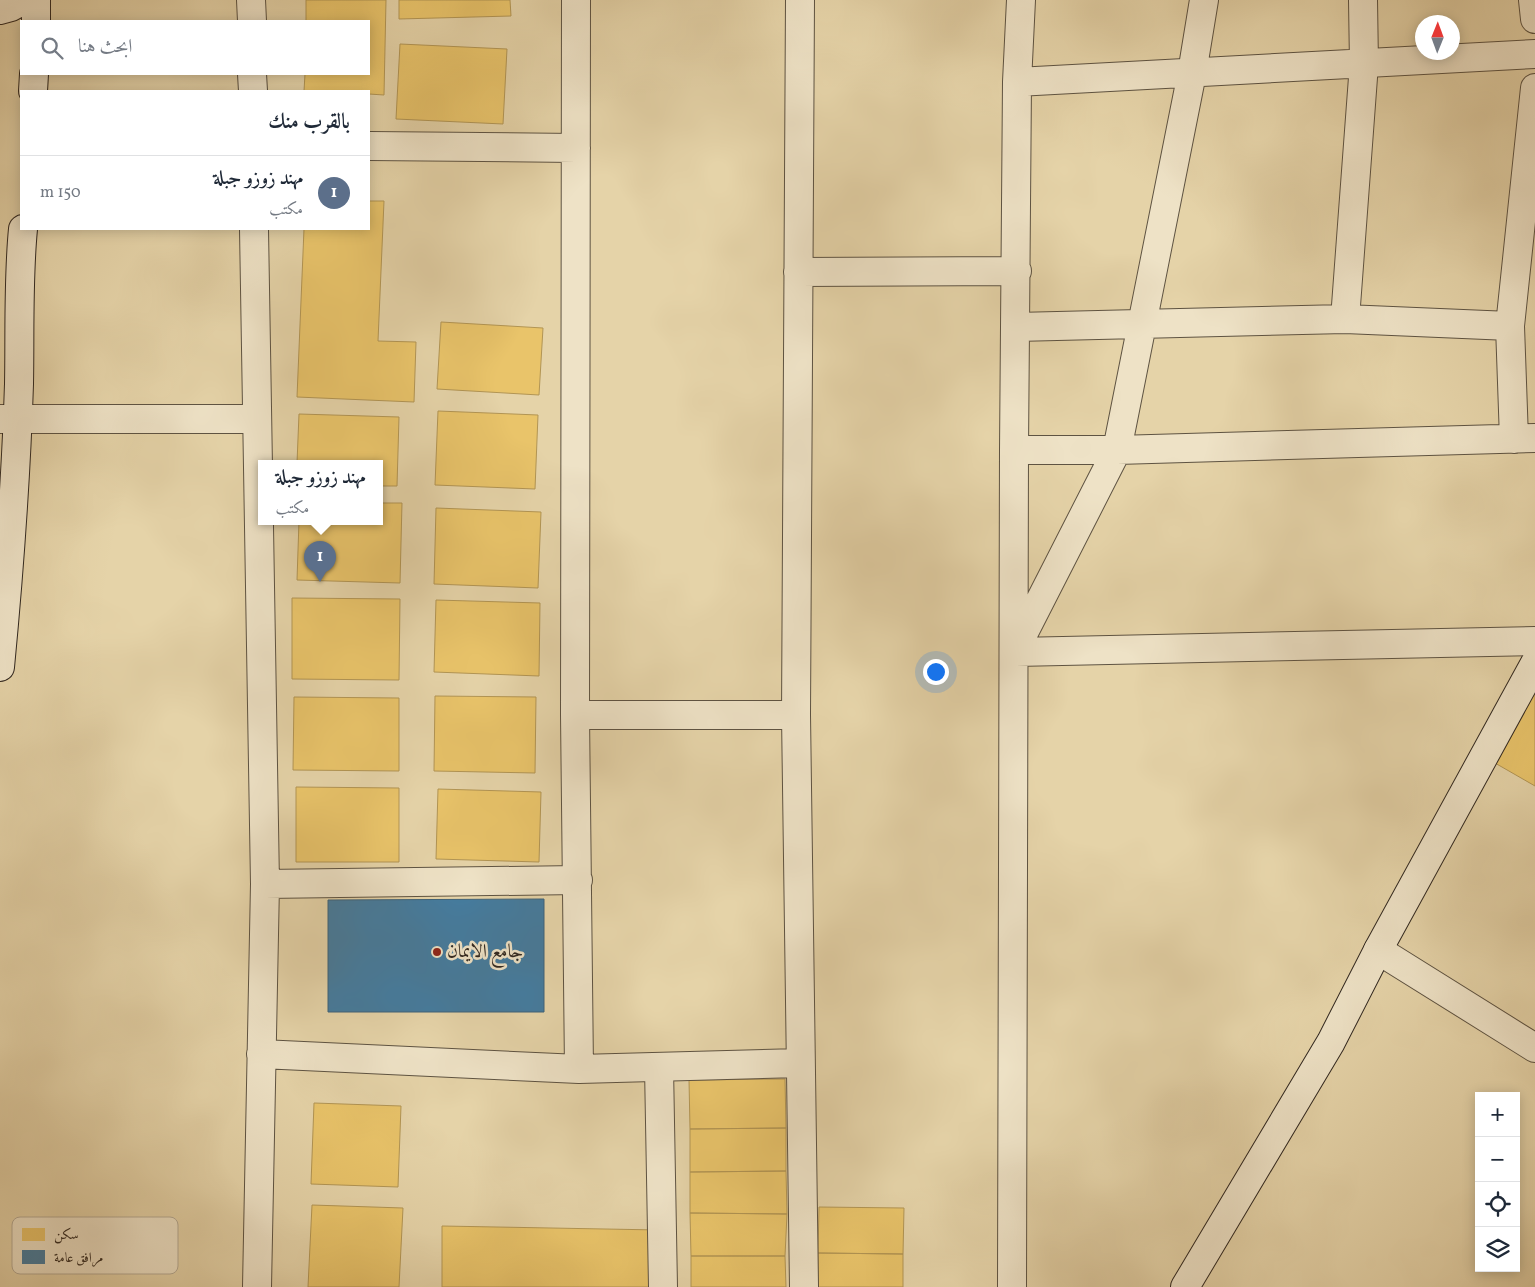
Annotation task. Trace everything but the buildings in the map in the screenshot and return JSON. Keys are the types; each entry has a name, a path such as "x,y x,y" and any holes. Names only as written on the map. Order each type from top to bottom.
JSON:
{"street":[{"path":"0,10 24,0"},
{"path":"36,0 36,20"},
{"path":"252,0 252,20"},
{"path":"576,0 575,715 579,1069"},
{"path":"800,0 796,715 804,1287"},
{"path":"1012,1287 1014,450 1017,271 1017,82 1021,0"},
{"path":"1014,652 1117,450 1192,73 1204,0"},
{"path":"1345,319 1364,64 1362,0"},
{"path":"1533,0 1535,19"},
{"path":"1017,82 1535,54"},
{"path":"33,90 34,75"},
{"path":"252,75 253,90"},
{"path":"1014,450 1117,450 1525,438 1510,326 1535,88"},
{"path":"370,146 576,148"},
{"path":"0,667 12,521 8,419 23,230"},
{"path":"254,230 264,884 257,1287"},
{"path":"798,272 1017,271"},
{"path":"1016,327 1142,326 1345,319 1510,326"},
{"path":"8,419 256,419"},
{"path":"1014,652 1535,642"},
{"path":"1185,1287 1331,1042 1378,950 1535,663"},
{"path":"575,715 796,715"},
{"path":"264,884 578,880"},
{"path":"1378,950 1535,1048"},
{"path":"261,1054 579,1069 800,1063"},
{"path":"658,1067 663,1287"}],"place":[{"name":"مهند زوزو جبلة","path":"320,582"},
{"name":"جامع الايمان","path":"437,952"}]}
